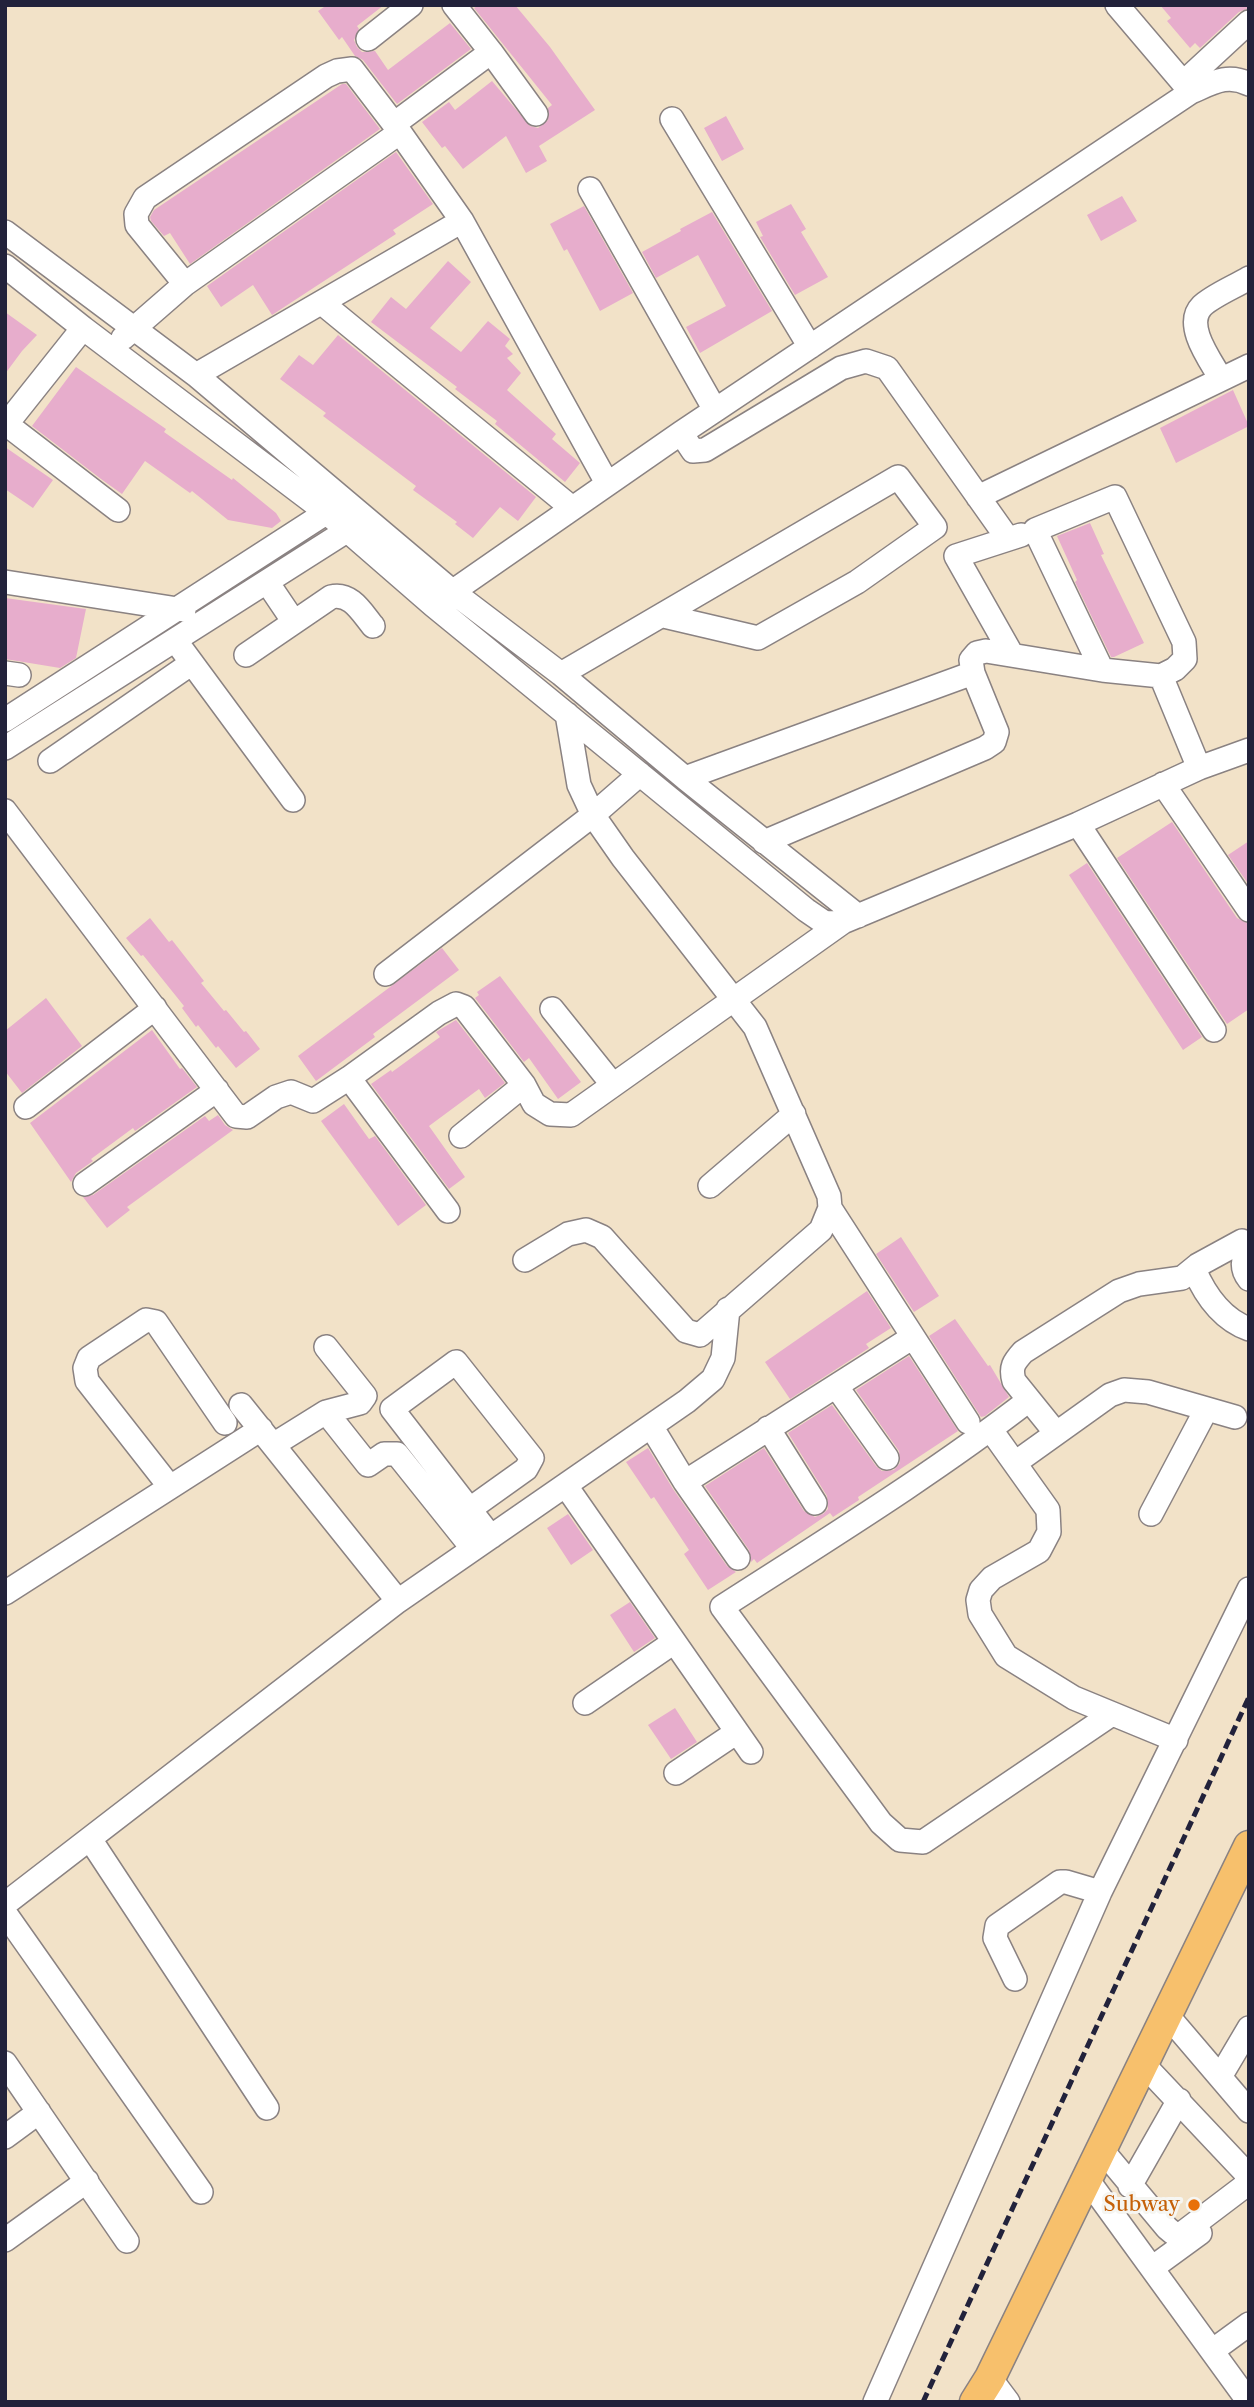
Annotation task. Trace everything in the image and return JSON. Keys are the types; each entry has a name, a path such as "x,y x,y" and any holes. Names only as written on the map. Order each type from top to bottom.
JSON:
{"main road":[{"path":"982,2390 1167,2015 1242,1883 1249,1846"}],"street":[{"path":"368,39 411,5"},
{"path":"454,5 536,114"},
{"path":"1117,5 1187,88"},
{"path":"433,605 607,483 1187,88 1249,22"},
{"path":"109,348 134,330 186,284 397,129 491,52"},
{"path":"186,284 137,225 136,214 145,198 337,71 352,69 462,221 607,483"},
{"path":"1187,88 1222,78 1239,79 1249,84"},
{"path":"672,119 810,347"},
{"path":"590,189 715,410"},
{"path":"196,375 462,221"},
{"path":"5,232 196,375 355,525 433,605 806,911 825,923 851,919"},
{"path":"5,266 109,348 335,507"},
{"path":"1221,379 1194,328 1195,317 1202,306 1249,278"},
{"path":"322,303 572,508"},
{"path":"83,328 6,424 118,510"},
{"path":"681,433 693,451 705,450 841,368 866,361 887,368 1008,539"},
{"path":"978,498 1249,366"},
{"path":"561,674 898,477 935,527 857,582 758,638 664,616"},
{"path":"764,842 994,742 997,732 972,673 971,660 977,653 986,651 1102,670 1161,676 1185,659 1184,642 1115,497 1035,530 956,556 1012,655"},
{"path":"5,720 335,507"},
{"path":"5,748 355,525"},
{"path":"355,525 453,592 561,674 764,842 851,919"},
{"path":"1035,530 1102,670"},
{"path":"5,582 177,608 211,617"},
{"path":"267,582 294,622"},
{"path":"246,655 339,594 348,597 373,626"},
{"path":"175,640 293,800"},
{"path":"50,761 192,663"},
{"path":"685,778 972,673"},
{"path":"1161,676 1199,768"},
{"path":"525,1261 568,1234 586,1230 602,1237 686,1331 700,1335 821,1230 830,1208 829,1196 755,1027 593,815 579,785 566,714"},
{"path":"5,811 236,1115 247,1117 275,1097 290,1092 313,1101 456,1004 464,1007 524,1085 534,1104 550,1114 571,1115 734,998 851,919 1078,824 1199,768 1246,757"},
{"path":"386,974 593,815 640,774"},
{"path":"1163,784 1249,910"},
{"path":"1078,824 1214,1030"},
{"path":"26,1107 155,1008"},
{"path":"552,1009 613,1085"},
{"path":"349,1079 449,1210"},
{"path":"461,1136 524,1085"},
{"path":"85,1184 216,1090"},
{"path":"710,1186 794,1114"},
{"path":"830,1208 968,1422"},
{"path":"1056,1433 1014,1381 1011,1371 1013,1362 1023,1352 1119,1291 1139,1284 1182,1278 1241,1241 1249,1246 1243,1269 1249,1279"},
{"path":"1194,1269 1209,1299 1230,1320 1249,1329"},
{"path":"5,1904 398,1601 566,1486 713,1380 723,1358 728,1309"},
{"path":"170,1487 87,1381 85,1367 89,1358 146,1321 156,1322 225,1423"},
{"path":"685,1482 913,1337"},
{"path":"5,1592 170,1487 267,1437 326,1412 359,1403 365,1396 326,1347"},
{"path":"470,1509 526,1469 531,1458 456,1362 392,1409 470,1509 482,1543"},
{"path":"836,1386 887,1458"},
{"path":"1015,1463 1110,1395 1124,1390 1147,1392 1236,1417"},
{"path":"1029,1400 991,1430 722,1607 881,1824 900,1840 923,1842 1112,1714"},
{"path":"241,1405 398,1601"},
{"path":"1151,1514 1206,1410"},
{"path":"326,1412 368,1465 384,1454 397,1454 482,1543"},
{"path":"651,1426 685,1482 738,1558"},
{"path":"768,1428 815,1503"},
{"path":"991,1430 1048,1510 1049,1532 1039,1551 992,1578 981,1590 978,1600 980,1614 1006,1656 1074,1698 1176,1740"},
{"path":"566,1486 751,1752"},
{"path":"875,2402 1100,1892 1249,1588"},
{"path":"585,1703 674,1642"},
{"path":"676,1773 737,1732"},
{"path":"90,1839 267,2108"},
{"path":"1015,1979 995,1938 997,1926 1060,1882 1100,1892"},
{"path":"5,1913 201,2192"},
{"path":"1167,2015 1249,2112"},
{"path":"1220,2077 1249,2028"},
{"path":"5,2063 127,2241"},
{"path":"1102,2150 1167,2228 1180,2235 1246,2185 1248,2178 1244,2171 1144,2065"},
{"path":"1130,2186 1179,2101"},
{"path":"5,2137 39,2112"},
{"path":"1087,2179 1249,2402"},
{"path":"5,2240 87,2181"},
{"path":"1152,2268 1249,2200"},
{"path":"1212,2351 1249,2324"},
{"path":"982,2390 1008,2402"}],"building":[{"path":"327,5 384,5 357,26 359,29 354,40 362,52 375,51 388,70 450,23 471,49 397,104 363,60 355,56 342,37 339,40 318,11"},
{"path":"479,5 515,5 550,47 595,110 539,146 547,161 526,173 506,136 463,169 422,122 449,102 455,110 492,81 530,126 538,128 548,120 548,108 552,105 474,8"},
{"path":"1160,5 1249,5 1249,8 1239,12 1200,48 1195,43 1190,48 1167,21 1171,18"},
{"path":"342,84 346,84 380,129 190,264 170,233 164,236 151,221 154,210"},
{"path":"726,116 744,149 722,161 704,128"},
{"path":"396,152 433,204 393,230 396,234 272,315 253,285 221,307 207,286"},
{"path":"1122,196 1137,221 1101,241 1087,215"},
{"path":"791,204 806,229 801,232 828,277 795,295 760,237 763,236 756,222"},
{"path":"584,206 633,293 600,311 567,249 564,251 550,224"},
{"path":"712,212 772,311 700,353 686,327 726,306 698,255 656,278 642,252"},
{"path":"448,261 471,282 430,328 461,352 488,321 510,339 505,346 513,354 507,358 521,373 507,390 556,434 552,439 580,463 565,482 495,424 497,421 455,389 457,387 371,322 391,297 406,309"},
{"path":"5,312 37,335 5,374"},
{"path":"338,335 536,497 518,521 500,507 473,538 455,524 457,522 413,490 416,486 323,416 326,413 280,379 299,355 313,365"},
{"path":"76,367 166,429 164,432 232,480 233,478 276,513 281,521 272,528 228,520 192,491 190,493 145,461 122,494 101,479 32,426"},
{"path":"1233,390 1249,426 1176,463 1160,428"},
{"path":"5,447 53,480 33,508 5,489"},
{"path":"1090,523 1104,554 1101,555 1144,643 1114,657 1111,657 1075,582 1077,580 1057,536"},
{"path":"5,598 86,609 76,658 60,668 5,659"},
{"path":"1172,822 1237,918 1249,924 1249,1009 1227,1024 1117,858"},
{"path":"1249,841 1249,885 1228,855"},
{"path":"1087,863 1202,1037 1183,1050 1069,875"},
{"path":"150,918 169,942 172,940 224,1011 246,1031 260,1049 236,1068 198,1025 196,1027 182,1008 184,1006 126,938"},
{"path":"442,948 459,970 373,1034 375,1037 316,1081 298,1056"},
{"path":"500,976 581,1082 558,1099 529,1058 524,1062 475,998 479,995 477,992"},
{"path":"46,998 82,1046 22,1093 5,1071 5,1031"},
{"path":"456,1020 505,1083 485,1098 479,1089 429,1126 465,1177 449,1189 371,1084 440,1037 436,1032"},
{"path":"152,1030 180,1069 182,1068 197,1087 91,1159 93,1161 76,1173 71,1182 30,1123"},
{"path":"344,1104 369,1139 375,1136 426,1205 398,1226 321,1121"},
{"path":"218,1115 225,1125 233,1130 127,1207 130,1210 107,1228 83,1197 93,1195 205,1116 209,1121"},
{"path":"901,1237 939,1296 914,1312 876,1254"},
{"path":"867,1291 891,1328 866,1344 869,1348 790,1399 765,1362"},
{"path":"955,1319 988,1366 990,1365 1009,1397 985,1416 981,1417 929,1336"},
{"path":"909,1356 958,1431 858,1497 859,1500 833,1517 830,1513 757,1563 754,1559 751,1562 749,1550 705,1486 764,1448 804,1511 815,1517 823,1514 828,1509 827,1496 788,1433 832,1405 876,1466 882,1471 894,1470 900,1463 899,1451 856,1390"},
{"path":"648,1448 727,1566 736,1572 708,1590 684,1554 689,1550 654,1497 651,1499 626,1462"},
{"path":"568,1514 593,1550 571,1565 547,1528"},
{"path":"630,1602 655,1638 634,1652 610,1615"},
{"path":"675,1708 697,1742 671,1759 648,1725"}],"railway":[{"path":"923,2402 1249,1697"}],"place":[{"name":"Subway","path":"1194,2205"}]}
